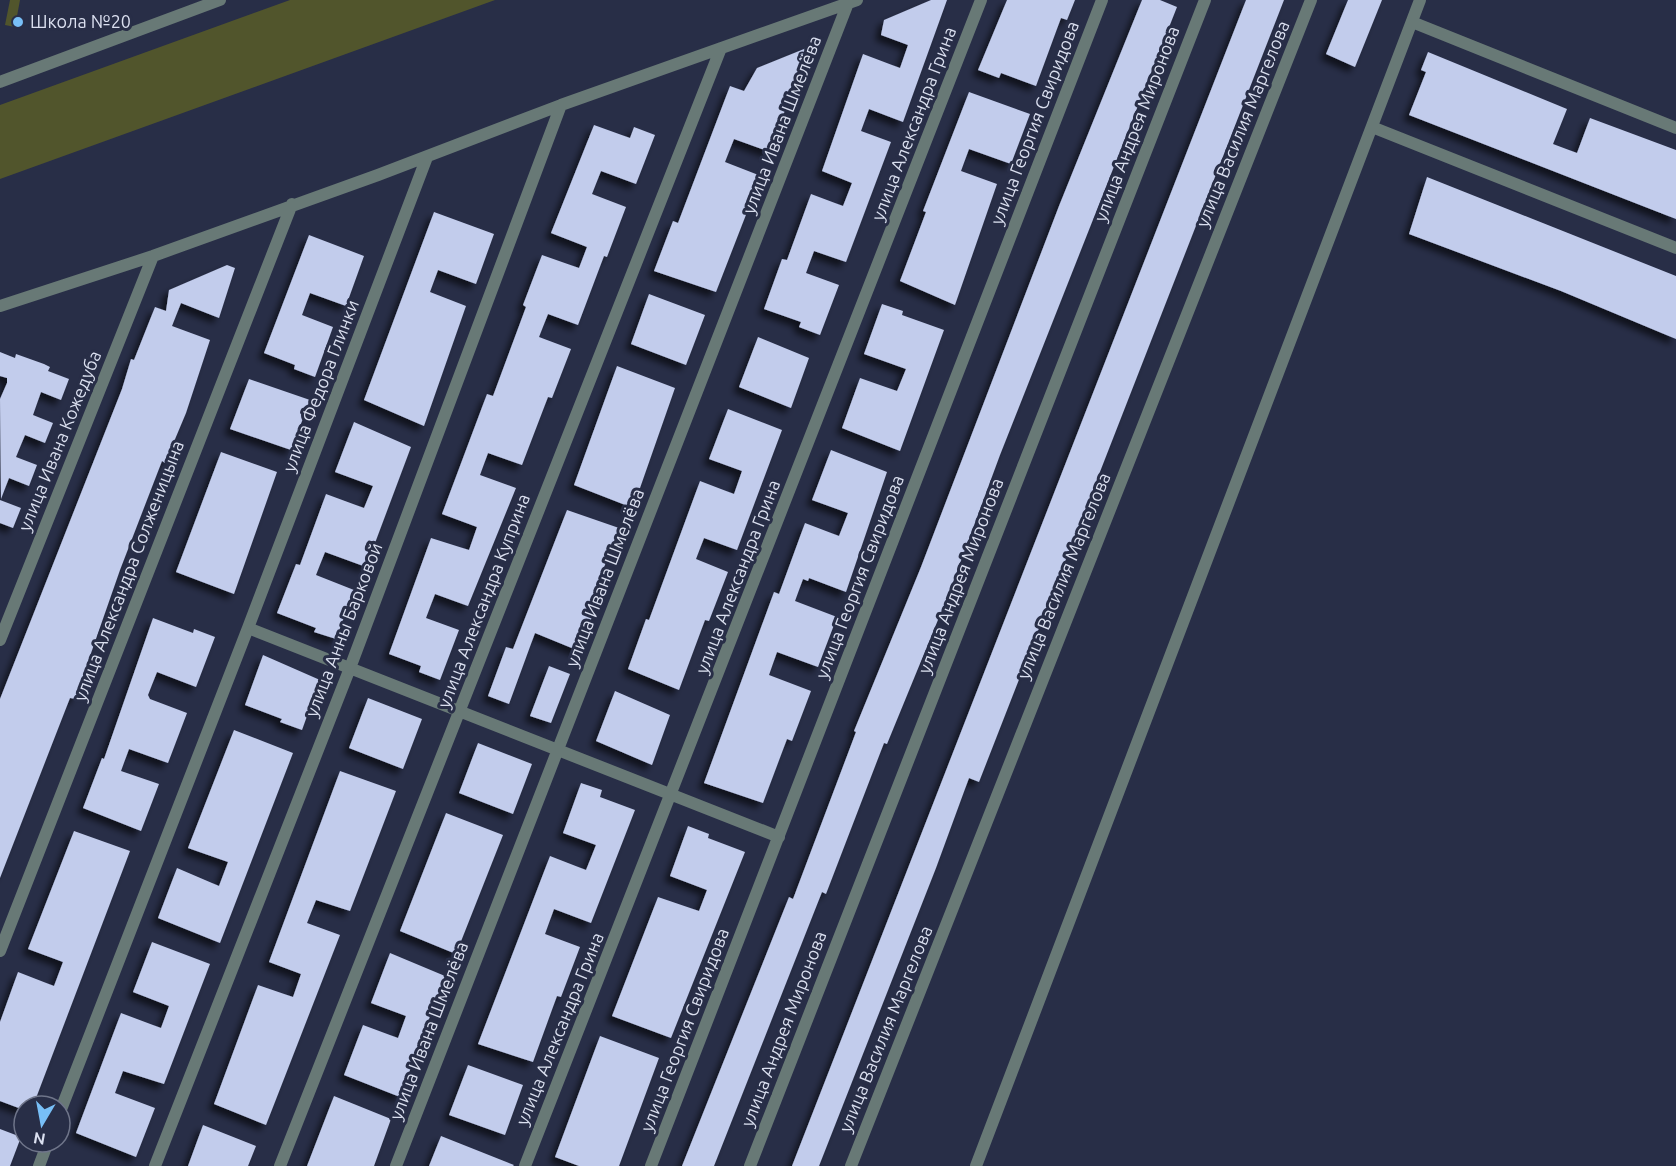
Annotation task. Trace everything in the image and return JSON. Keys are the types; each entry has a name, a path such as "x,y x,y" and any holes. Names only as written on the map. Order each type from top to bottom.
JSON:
{"street":[{"path":"0,82 220,0"},
{"name":"улица Александра Грина","path":"525,1166 981,0"},
{"name":"улица Георгия Свиридова","path":"651,1166 1102,0"},
{"name":"улица Андрея Миронова","path":"750,1166 1205,0"},
{"name":"улица Василия Маргелова","path":"851,1166 1311,0"},
{"path":"976,1166 1420,0"},
{"path":"0,306 153,256 427,157 561,105 853,2"},
{"name":"улица Ивана Шмелёва","path":"396,1166 557,750 853,2"},
{"path":"1412,22 1676,128"},
{"name":"улица Александра Куприна","path":"280,1166 721,48"},
{"name":"улица Анны Барковой","path":"155,1166 350,668 561,105"},
{"path":"1372,127 1676,248"},
{"name":"улица Федора Глинки","path":"67,1094 248,628 427,157"},
{"name":"улица Александра Солженицына","path":"0,951 292,204"},
{"name":"улица Ивана Кожедуба","path":"0,640 153,256"},
{"path":"248,628 779,837"}],"green space":[{"path":"10,0 20,0 15,27 5,25"},
{"path":"290,0 495,0 0,179 0,105"}],"building":[{"path":"931,0 947,0 903,122 869,109 861,131 891,142 846,262 814,251 806,273 839,285 820,335 799,327 801,322 764,309 782,259 787,260 811,194 843,206 852,183 822,171 863,54 900,68 908,45 881,35 884,20"},
{"path":"1007,0 1075,0 1067,20 1061,18 1036,86 1001,73 999,78 978,70"},
{"path":"1142,0 1160,0 1177,7 1000,455 949,593 887,744 884,743 826,894 822,892 714,1166 682,1166 789,897 793,899 856,732 854,731 921,567 1059,206"},
{"path":"1246,0 1284,0 979,782 969,778 819,1166 792,1166"},
{"path":"1348,0 1382,0 1355,67 1326,54"},
{"path":"809,47 785,101 788,102 770,152 734,139 725,162 761,176 716,292 654,271 673,221 678,223 730,86 744,91 757,68"},
{"path":"1428,52 1567,109 1553,144 1577,153 1590,118 1676,150 1676,219 1409,115 1426,72 1421,70"},
{"path":"969,92 1030,114 1011,164 969,149 961,171 997,184 955,305 900,281 926,212 923,211"},
{"path":"594,125 630,138 634,127 655,135 636,184 601,171 592,194 626,207 607,257 604,256 578,325 548,314 539,337 571,349 552,398 548,397 522,465 488,453 480,475 516,488 468,606 435,594 426,618 459,630 440,680 419,672 421,666 389,654 431,538 469,550 477,527 442,514 487,394 493,396 526,307 523,305 542,255 579,268 587,247 551,233"},
{"path":"1427,177 1676,276 1676,339 1561,291 1409,234"},
{"path":"434,212 494,234 476,284 438,270 430,292 466,306 424,426 364,400"},
{"path":"309,235 364,256 346,306 310,293 302,315 333,327 315,377 294,369 295,365 264,353"},
{"path":"227,265 235,268 219,318 181,303 172,326 210,340 186,413 165,463 162,461 120,570 75,699 70,698 0,878 0,699 122,389 131,359 134,360 155,307 166,311 169,290"},
{"path":"649,294 705,315 686,365 631,344"},
{"path":"882,304 903,311 902,315 944,330 900,451 842,428 860,378 897,391 906,369 864,354"},
{"path":"758,337 809,358 791,408 739,387"},
{"path":"0,352 15,358 16,354 44,364 50,367 48,371 69,379 61,400 41,392 33,415 53,423 45,443 25,435 16,457 37,465 29,486 9,478 1,499 0,399 7,378 0,376"},
{"path":"617,366 675,388 633,508 574,485"},
{"path":"249,379 310,400 291,450 230,429"},
{"path":"728,409 782,430 737,550 704,538 696,559 728,572 709,621 705,620 679,690 628,669 646,619 649,620 700,481 734,494 742,471 709,459"},
{"path":"354,422 411,447 366,567 325,552 316,575 354,590 336,639 314,632 316,628 277,613 296,564 300,565 326,494 364,508 373,486 335,472"},
{"path":"831,450 887,472 846,592 809,578 808,581 803,579 795,601 837,617 818,667 777,652 769,675 811,691 792,741 787,739 763,803 704,783 774,592 779,594 805,523 839,536 848,513 812,500"},
{"path":"221,452 277,472 234,594 176,572"},
{"path":"0,500 21,508 13,528 0,523"},
{"path":"567,510 619,528 592,599 598,601 579,651 535,633 509,704 488,696 506,647 513,649"},
{"path":"153,618 193,633 194,629 215,637 196,687 157,672 148,695 150,699 187,713 168,763 129,749 121,771 159,784 141,831 83,808 102,758 104,759"},
{"path":"263,655 320,680 302,730 280,722 282,719 245,705"},
{"path":"549,666 570,674 551,723 530,716"},
{"path":"615,691 670,715 652,765 596,741"},
{"path":"368,698 422,719 403,769 349,748"},
{"path":"234,730 293,753 220,943 158,918 177,868 219,886 228,862 188,848"},
{"path":"478,743 532,764 513,814 459,793"},
{"path":"340,771 396,791 350,911 316,900 307,923 340,935 266,1125 214,1104 258,985 293,997 301,974 269,962"},
{"path":"581,783 602,790 600,797 635,810 591,923 554,909 545,934 580,947 561,997 557,996 533,1062 478,1044 550,856 586,870 596,845 563,833"},
{"path":"446,813 503,835 456,954 400,931"},
{"path":"688,826 709,834 708,838 745,852 671,1038 612,1016 658,897 699,911 707,890 670,876"},
{"path":"74,831 130,851 38,1094 12,1094 12,1106 0,1101 0,1022 18,972 54,986 63,962 28,949"},
{"path":"152,942 210,964 164,1084 123,1071 115,1093 155,1108 136,1157 76,1133 121,1013 161,1028 169,1006 133,992"},
{"path":"390,953 445,976 400,1097 344,1075 363,1025 398,1038 406,1016 371,1003"},
{"path":"600,1036 659,1058 619,1166 579,1166 555,1157"},
{"path":"468,1065 523,1085 505,1135 449,1115"},
{"path":"334,1096 391,1119 374,1166 307,1166"},
{"path":"203,1125 256,1146 248,1166 188,1166"},
{"path":"0,1129 12,1134 12,1154 15,1154 10,1166 0,1166"},
{"path":"441,1136 514,1165 429,1166"}],"place":[{"name":"Школа №20","path":"18,22"}]}
